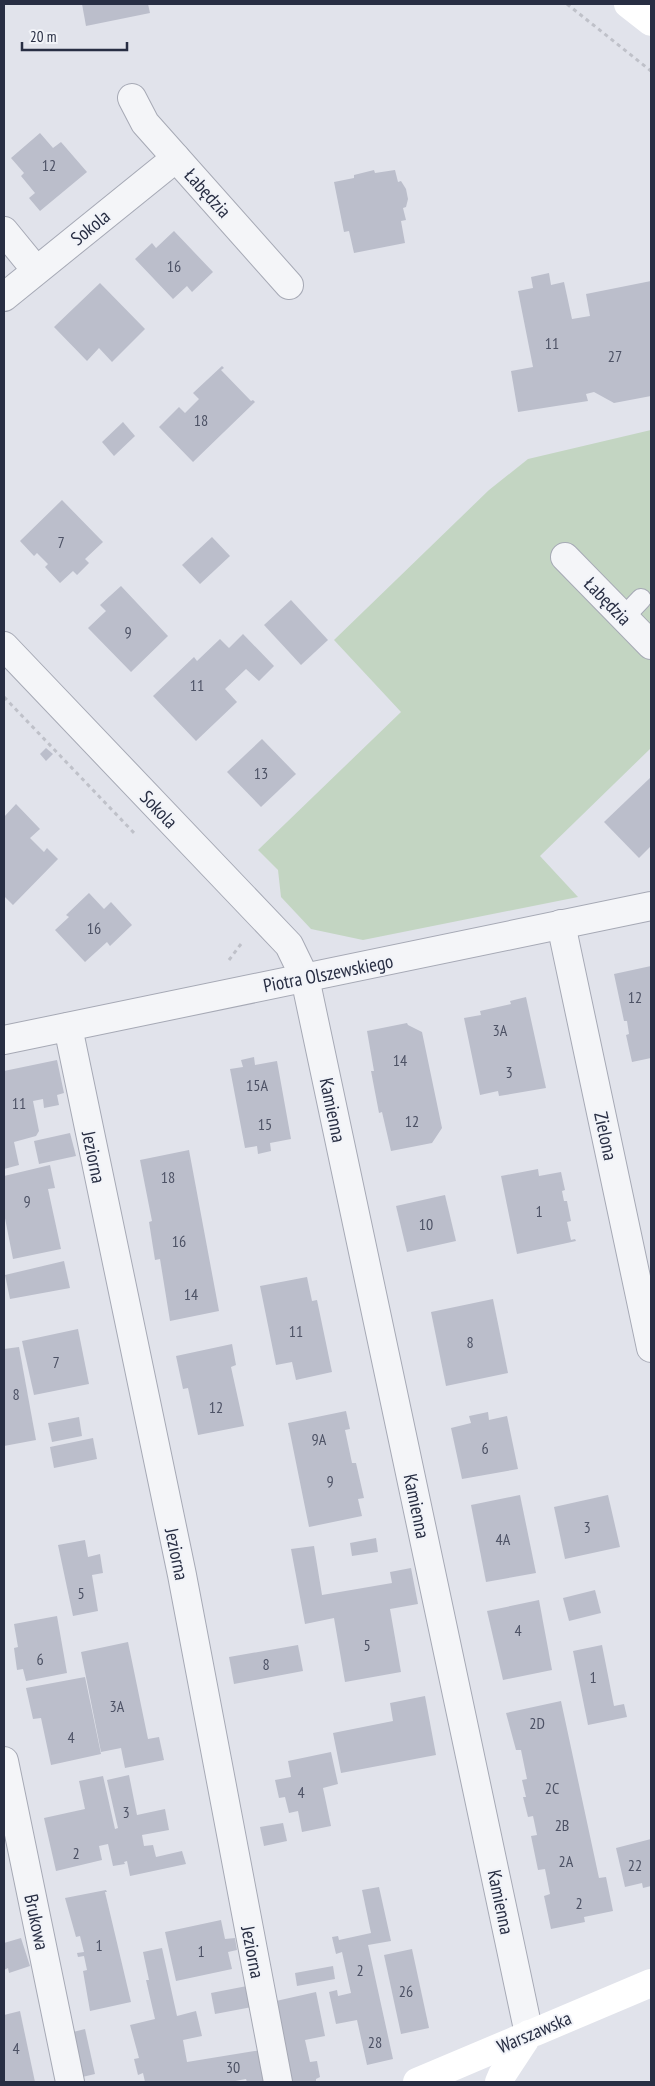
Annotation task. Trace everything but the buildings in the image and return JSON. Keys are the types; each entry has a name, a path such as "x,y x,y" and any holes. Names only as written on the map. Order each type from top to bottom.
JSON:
{"street":[{"path":"628,4 651,22"},
{"name":"Łabędzia","path":"132,98 145,123 289,285"},
{"name":"Sokola","path":"4,297 176,158"},
{"path":"4,231 36,270"},
{"name":"Łabędzia","path":"565,557 632,608 651,645"},
{"name":"Sokola","path":"4,646 289,945 305,978"},
{"name":"Piotra Olszewskiego","path":"4,1040 651,906"},
{"name":"Zielona","path":"561,924 651,1348"},
{"name":"Kamienna","path":"305,978 529,2034"},
{"name":"Jeziorna","path":"68,1027 182,1575 278,2082"},
{"name":"Brukowa","path":"4,1761 70,2082"},
{"name":"Warszawska","path":"417,2082 651,1982"},
{"path":"499,2082 529,2034"}],"path":[{"path":"567,4 651,71"},
{"path":"4,697 142,841"},
{"path":"229,993 224,966 242,944 239,942"}],"green space":[{"path":"651,430 651,748 540,856 578,897 363,940 311,929 281,897 278,870 258,850 401,712 334,640 489,490 528,459"}]}
